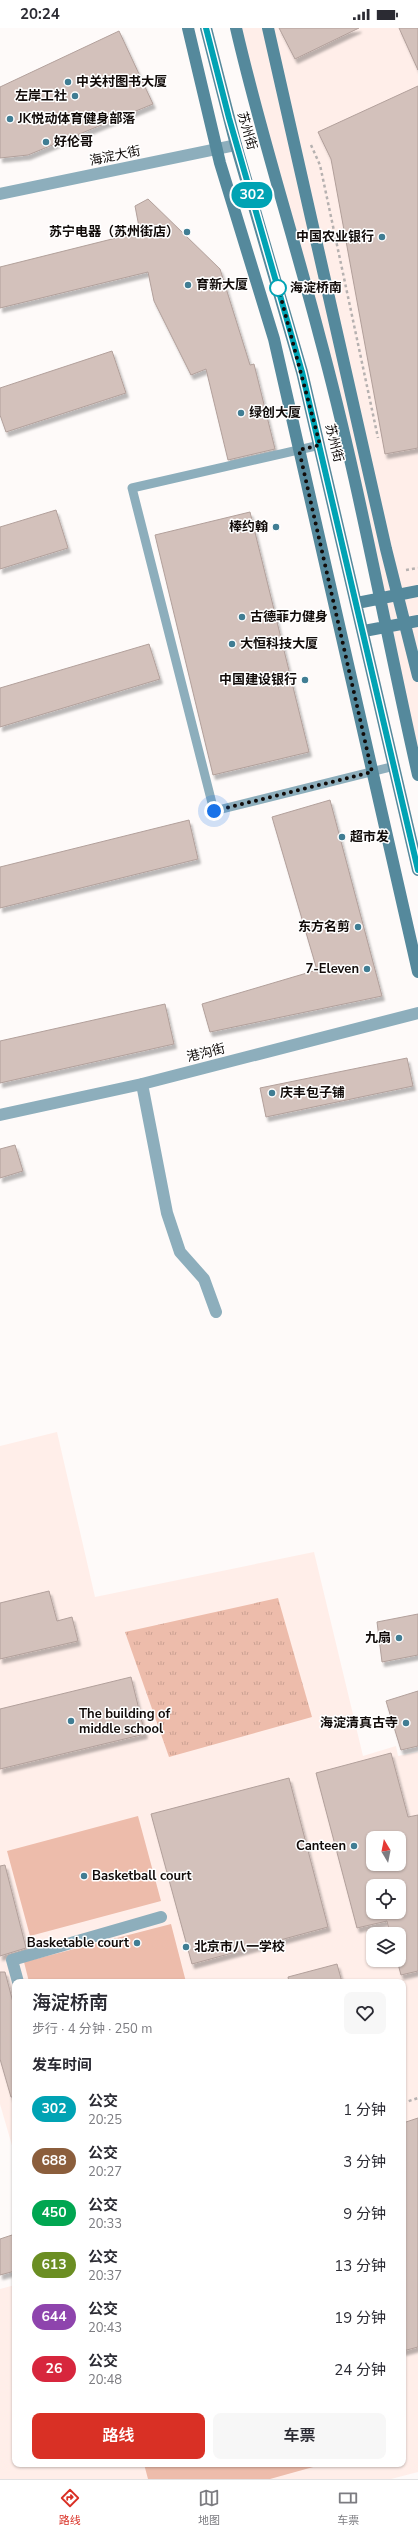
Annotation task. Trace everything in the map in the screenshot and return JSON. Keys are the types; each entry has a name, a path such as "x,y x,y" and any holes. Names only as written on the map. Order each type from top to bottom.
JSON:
{"main road":[{"path":"188,28 217,149 274,339 418,972"},
{"name":"苏州街","path":"206,28 236,145 300,365 364,631 418,870"},
{"name":"苏州街","path":"236,28 256,117 321,340 380,598 418,776"},
{"name":"苏州街","path":"268,28 397,595 418,676"},
{"path":"357,603 418,591"},
{"path":"364,631 418,621"}],"street":[{"name":"海淀大街","path":"0,194 236,145"},
{"name":"港沟街","path":"0,1115 142,1084 418,1013"},
{"path":"142,1084 166,1213 180,1252 204,1279 216,1312"},
{"path":"17,1979 12,1960 161,1917"}],"lane":[{"path":"320,445 132,488 214,811 395,766"}],"path":[{"path":"406,2102 418,2098"}],"shaded area":[{"path":"236,28 418,28 418,773 321,340"},
{"name":"北京市八一学校","path":"57,1432 95,1597 314,1552 363,1756 396,1746 398,1756 418,1752 418,2472 391,2479 0,2479 0,2289 12,2286 12,2467 406,2467 406,1979 12,1979 12,2146 0,2104 0,1446"}],"green space":[{"path":"278,1598 312,1717 169,1757 125,1632"},
{"name":"Basketball court","path":"138,1816 161,1901 30,1936 7,1851"},
{"name":"Basketable court","path":"171,1924 185,1979 28,1979 24,1962"},
{"path":"145,2467 313,2467 270,2479 148,2479"}],"building":[{"path":"279,28 359,28 295,59"},
{"path":"399,28 418,28 418,70"},
{"name":"左岸工社","path":"119,31 153,104 28,155 0,158 0,87"},
{"path":"418,86 418,448 385,454 331,159 318,132"},
{"path":"148,199 220,269 250,365 254,364 275,449 228,460 206,369 191,375 154,301 148,272 0,308 0,267 140,232 135,206"},
{"path":"112,351 126,393 6,432 0,415 0,388"},
{"path":"56,510 68,548 0,569 0,527"},
{"name":"大恒科技大厦","path":"250,512 309,752 213,775 155,535"},
{"path":"149,644 160,679 0,727 0,688"},
{"path":"330,800 382,996 210,1032 202,1004 317,970 272,817"},
{"path":"189,820 198,859 0,908 0,867"},
{"path":"165,1004 174,1044 0,1083 0,1041"},
{"path":"407,1058 413,1086 266,1117 260,1088"},
{"path":"15,1145 23,1171 0,1178 0,1149"},
{"path":"49,1591 57,1621 72,1617 78,1641 0,1659 0,1603"},
{"name":"九扇","path":"418,1614 418,1655 382,1662 377,1622"},
{"name":"The building of middle school","path":"131,1677 145,1734 0,1769 0,1709"},
{"name":"海淀清真古寺","path":"418,1691 418,1746 401,1750 386,1701"},
{"name":"Canteen","path":"391,1753 408,1817 418,1815 418,1971 401,1975 399,1967 406,1967 406,1927 388,1927 387,1921 357,1928 316,1773"},
{"path":"289,1778 328,1927 192,1964 151,1814"},
{"path":"5,1865 26,1948 0,1956 0,1866"},
{"path":"337,1964 341,1979 288,1979 288,1977"},
{"path":"0,1972 5,1972 12,1999 12,2097 0,2059"},
{"path":"418,2118 418,2347 406,2350 406,2122"},
{"path":"12,2235 12,2272 0,2275 0,2239"}],"bus line":[{"name":"302","path":"206,28 236,145 256,209 302,372 348,559 418,870"}],"place":[{"name":"中关村图书大厦","path":"68,82"},
{"name":"左岸工社","path":"75,96"},
{"name":"JK悦动体育健身部落","path":"10,119"},
{"name":"好伦哥","path":"46,142"},
{"name":"苏宁电器（苏州街店）","path":"187,232"},
{"name":"中国农业银行","path":"382,237"},
{"name":"育新大厦","path":"188,285"},
{"name":"海淀桥南","path":"278,288"},
{"name":"绿创大厦","path":"241,413"},
{"name":"棒约翰","path":"276,527"},
{"name":"古德菲力健身","path":"242,617"},
{"name":"大恒科技大厦","path":"232,644"},
{"name":"中国建设银行","path":"305,680"},
{"name":"超市发","path":"342,837"},
{"name":"东方名剪","path":"358,927"},
{"name":"7-Eleven","path":"367,969"},
{"name":"庆丰包子铺","path":"272,1093"},
{"name":"九扇","path":"399,1638"},
{"name":"The building of middle school","path":"71,1721"},
{"name":"海淀清真古寺","path":"406,1723"},
{"name":"Canteen","path":"354,1846"},
{"name":"Basketball court","path":"84,1876"},
{"name":"Basketable court","path":"137,1943"},
{"name":"北京市八一学校","path":"186,1947"}],"route":[{"path":"214,811 372,772 299,450 320,445 302,372 277,283 278,288"}]}
